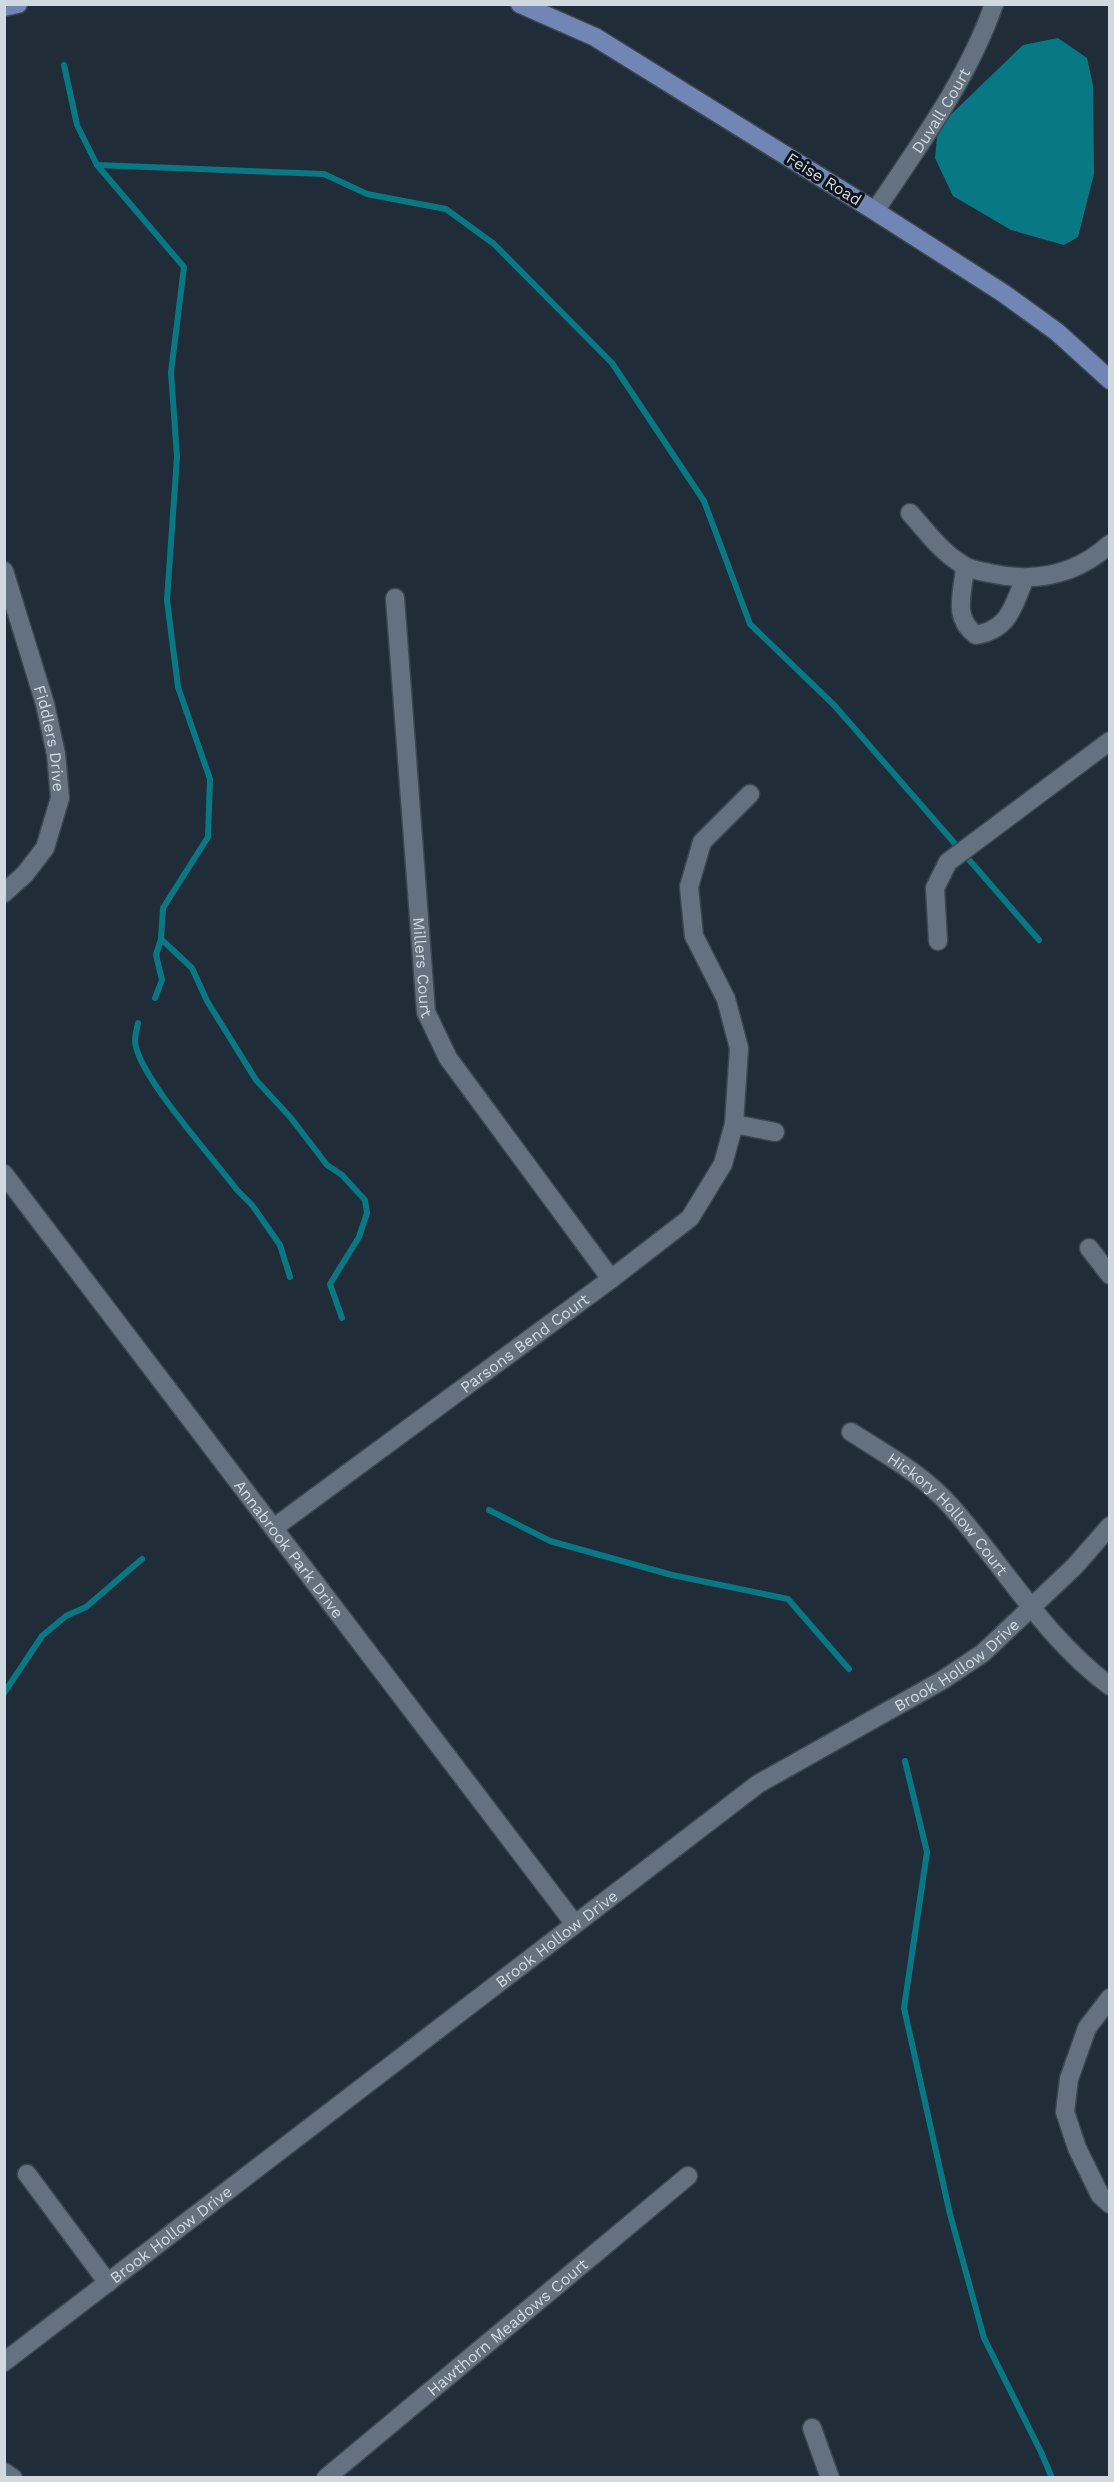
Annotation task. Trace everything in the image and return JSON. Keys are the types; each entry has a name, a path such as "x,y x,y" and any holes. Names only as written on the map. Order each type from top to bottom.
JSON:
{"main road":[{"path":"4,7 18,4"},
{"name":"Feise Road","path":"520,4 595,37 875,211 1003,293 1057,332 1110,380"}],"street":[{"name":"Duvall Court","path":"875,211 952,92 981,40 994,4"},
{"path":"910,513 944,552 965,567 1010,578 1025,578 1073,570 1110,544"},
{"path":"965,567 959,612 967,628 976,635 988,633 1004,624 1025,578"},
{"name":"Fiddlers Drive","path":"4,571 45,704 56,754 60,798 45,848 25,874 4,892"},
{"name":"Millers Court","path":"395,598 426,1012 448,1058 611,1279"},
{"path":"938,941 935,888 948,862 1110,741"},
{"name":"Parsons Bend Court","path":"275,1527 690,1218 723,1164 734,1124 739,1048 726,999 694,936 689,887 702,842 750,794"},
{"path":"734,1124 775,1132"},
{"name":"Annabrook Park Drive","path":"4,1174 275,1527 574,1923"},
{"path":"1089,1248 1110,1275"},
{"name":"Hickory Hollow Court","path":"851,1432 897,1460 946,1501 1032,1609 1094,1674 1110,1686"},
{"name":"Brook Hollow Drive","path":"4,2361 758,1784 941,1681 983,1653 1075,1566 1110,1526"},
{"path":"1110,1998 1087,2028 1069,2079 1065,2112 1077,2148 1100,2195 1110,2204"},
{"path":"27,2174 108,2283"},
{"name":"Hawthorn Meadows Court","path":"326,2478 688,2176"},
{"path":"812,2428 830,2478"},
{"path":"4,2472 13,2478"}],"water":[{"path":"1058,38 1087,58 1093,85 1094,174 1078,237 1064,245 1011,230 953,196 935,158 938,127 1023,45"}],"waterway":[{"path":"64,65 77,125 97,165 184,267 171,372 177,457 167,600 178,687 210,779 208,837 163,908 161,939 192,968 207,1001 256,1080 291,1118 327,1165 342,1175 365,1200 367,1213 359,1237 330,1284 342,1318"},
{"path":"97,165 324,174 367,194 446,209 494,244 612,363 704,501 750,624 834,705 1039,940"},
{"path":"155,998 162,980 156,955 161,939"},
{"path":"138,1023 135,1041 139,1056 149,1074 178,1117 237,1190 252,1205 280,1245 290,1277"},
{"path":"489,1510 550,1541 672,1575 788,1599 849,1669"},
{"path":"4,1693 42,1636 66,1616 86,1607 142,1559"},
{"path":"905,1761 927,1852 904,2008 950,2214 984,2338 1052,2478"}]}
